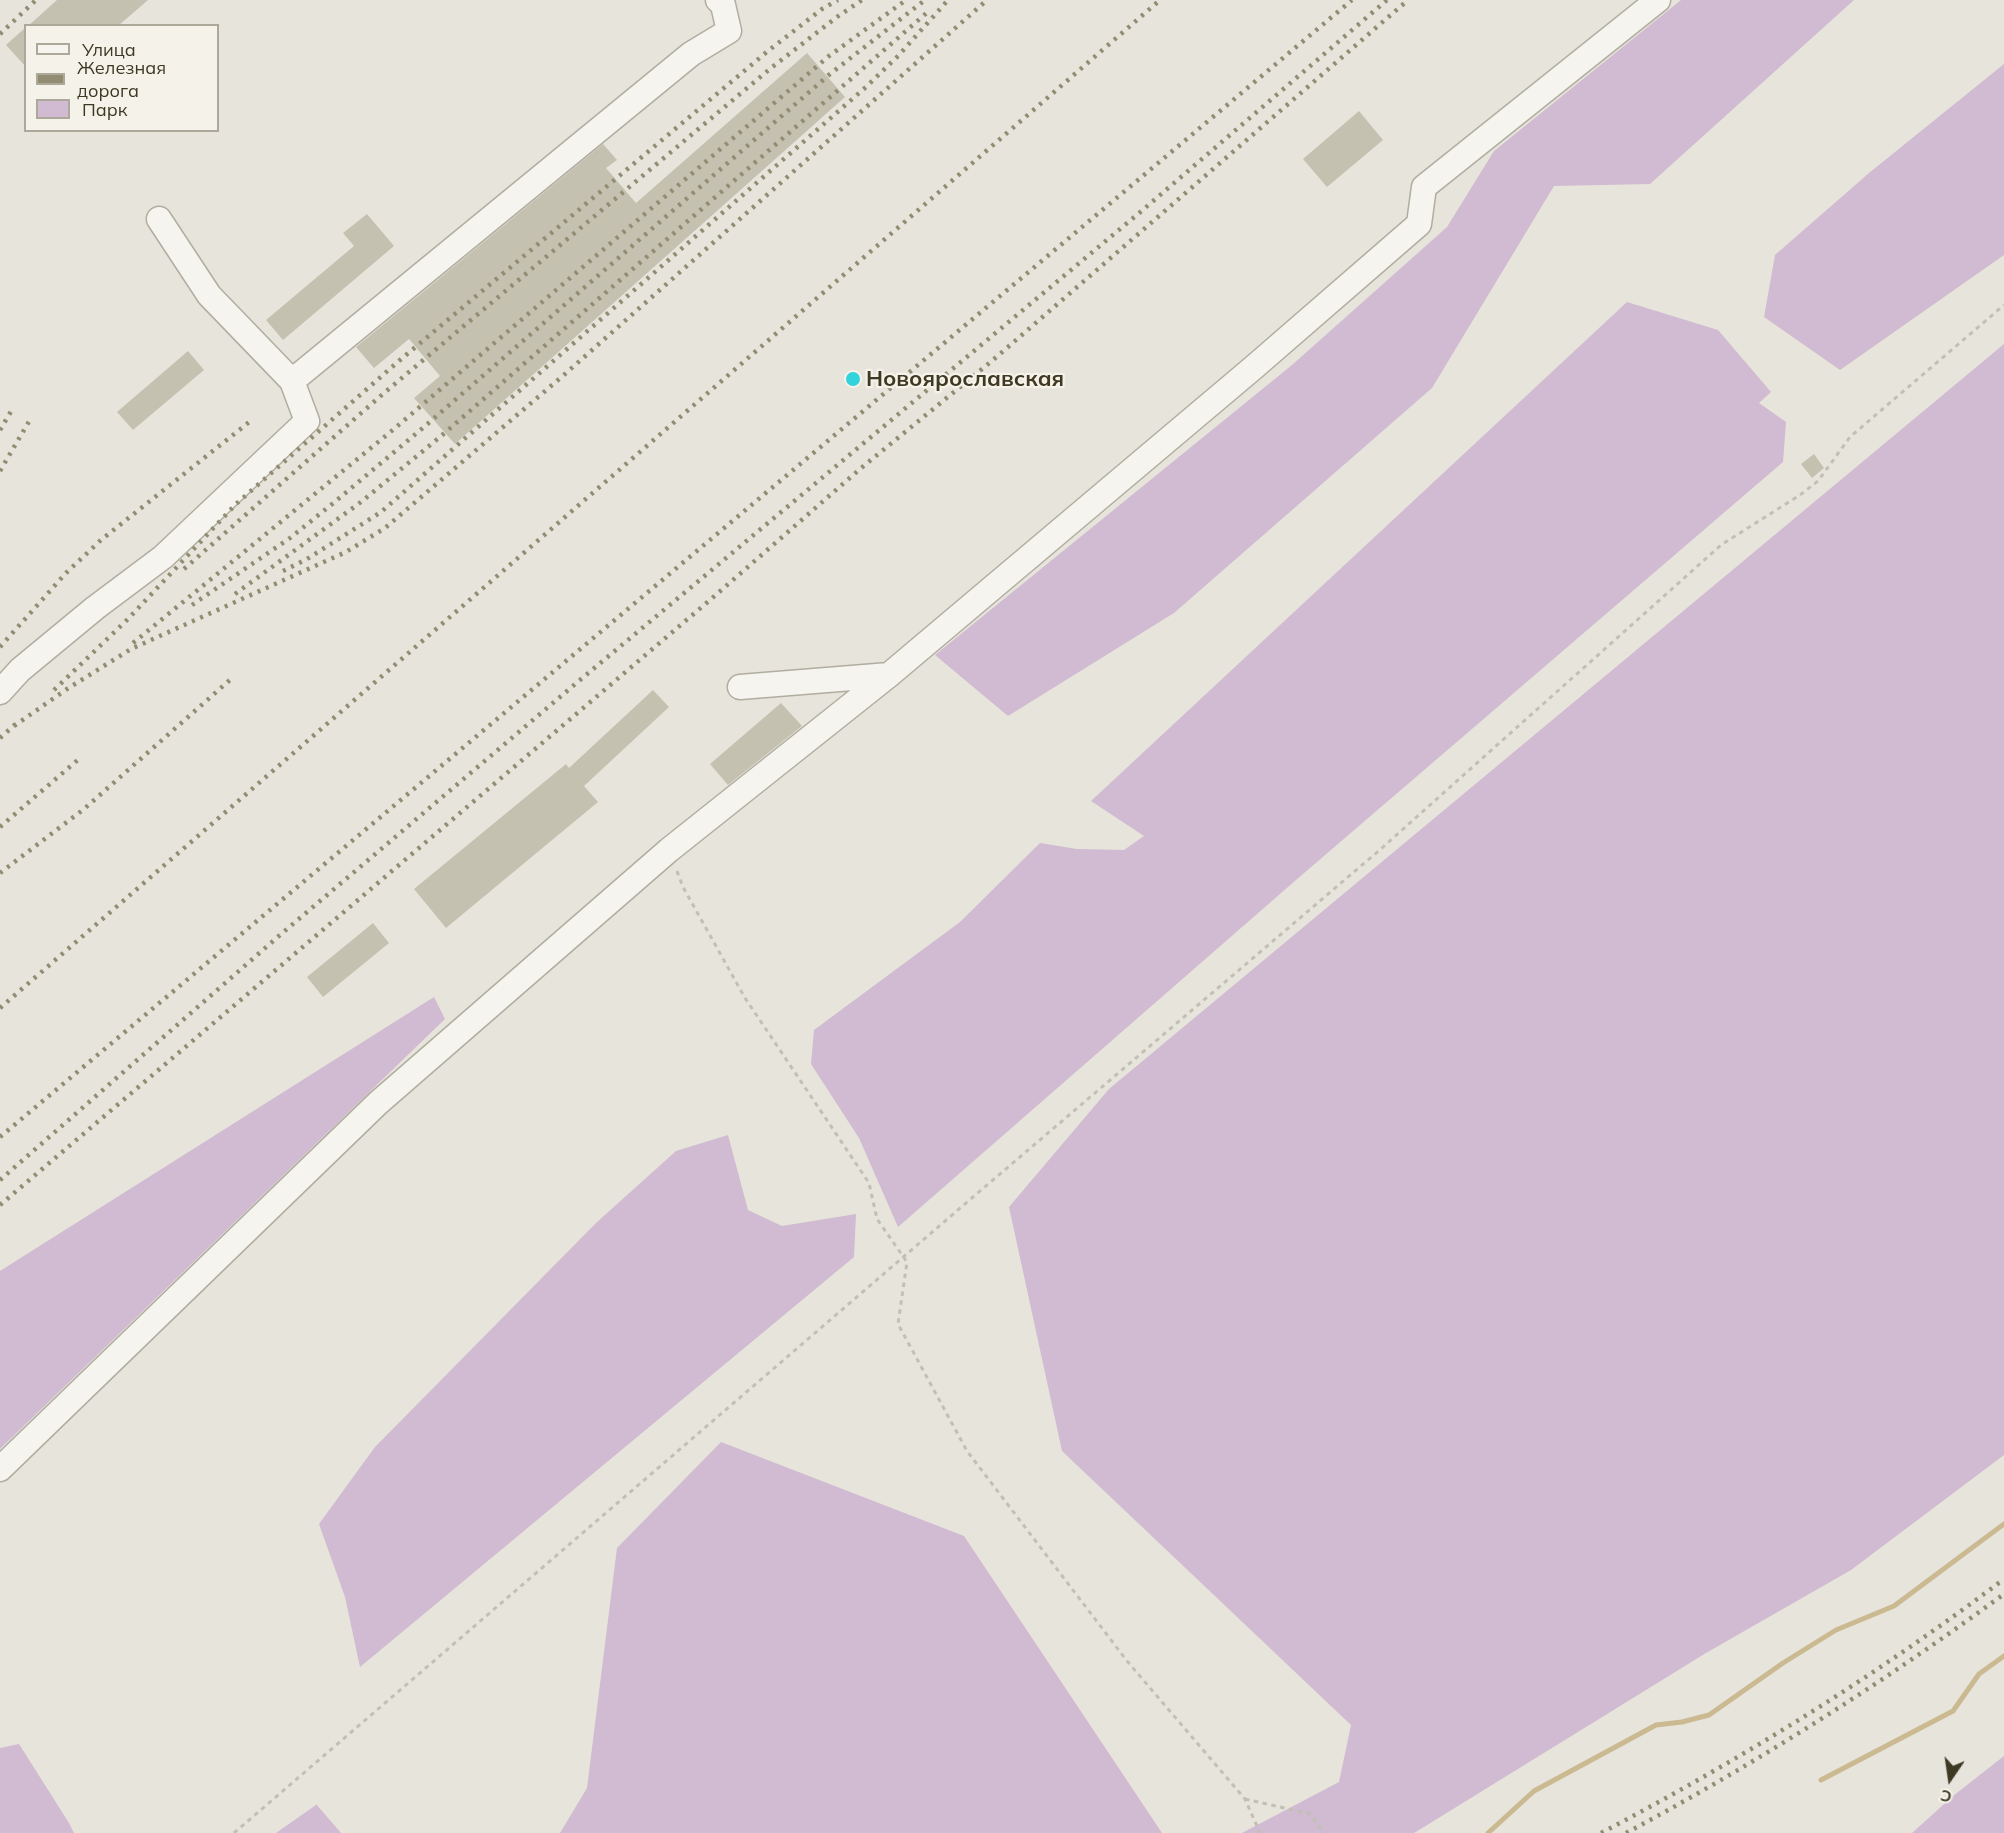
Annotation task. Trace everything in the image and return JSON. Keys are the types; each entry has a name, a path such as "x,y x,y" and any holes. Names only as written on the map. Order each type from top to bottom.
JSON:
{"street":[{"path":"292,381 691,54 729,31 723,6 718,0"},
{"path":"0,1469 378,1103 669,850 889,675 1244,376 1419,224 1424,187 1658,0"},
{"path":"0,692 29,663 163,556 307,421 292,381 209,295 159,219"},
{"path":"740,687 889,675"}],"path":[{"path":"234,1833 1382,848 1721,545 1818,481 1850,437 2004,305"},
{"path":"669,850 683,887 745,998 869,1183 877,1219 907,1263 898,1324 967,1451 1127,1661 1245,1799 1260,1833"},
{"path":"1245,1799 1311,1814 1323,1833"}],"green space":[{"path":"1681,0 1854,0 1650,184 1554,186 1432,388 1174,613 1008,716 935,655 1292,365 1447,227 1494,151"},
{"path":"2004,64 2004,255 1840,370 1764,317 1775,255 1869,173"},
{"path":"1627,302 1718,330 1771,392 1759,403 1786,422 1783,462 1296,880 898,1227 859,1138 811,1064 814,1030 960,922 1040,843 1077,849 1124,850 1144,836 1091,801"},
{"path":"2004,344 2004,1455 1851,1570 1706,1653 1414,1833 1242,1833 1339,1782 1351,1725 1062,1451 1009,1207 1109,1089"},
{"path":"434,997 445,1019 0,1449 0,1271"},
{"path":"728,1135 748,1210 782,1226 856,1214 854,1257 360,1667 345,1597 319,1524 375,1447 596,1223 676,1151"},
{"path":"721,1442 964,1536 1162,1833 560,1833 587,1788 617,1548"},
{"path":"19,1744 74,1833 0,1833 0,1748"},
{"path":"2004,1756 2004,1833 1912,1833 1953,1796"},
{"path":"316,1805 341,1833 276,1833"}],"building":[{"path":"57,0 148,0 120,24 30,24"},
{"path":"24,29 24,65 6,45"},
{"path":"807,53 845,97 455,444 414,398 440,376 409,339 374,368 356,347 603,144 617,160 606,168 636,203"},
{"path":"1359,111 1383,140 1327,187 1303,159"},
{"path":"367,214 394,246 283,340 266,320 354,246 343,233"},
{"path":"188,351 204,370 133,430 117,412"},
{"path":"1814,454 1824,468 1812,478 1801,464"},
{"path":"653,690 669,707 584,786 598,802 446,928 414,889 566,764 569,768"},
{"path":"781,703 802,726 728,785 710,764"},
{"path":"373,923 389,943 323,997 307,977"}],"waterway":[{"path":"1488,1833 1534,1791 1656,1725 1682,1722 1709,1715 1783,1663 1836,1630 1894,1606 2004,1524"},
{"path":"1821,1780 1953,1711 1979,1674 2004,1656"}],"railway":[{"path":"0,34 36,0"},
{"path":"54,690 128,619 236,504 400,360 768,51 822,9 838,0"},
{"path":"184,569 384,393 771,68 862,0"},
{"path":"133,643 394,429 829,56 906,0"},
{"path":"192,605 290,538 331,505 830,74 925,0"},
{"path":"283,571 307,559 381,512 866,87 899,55 948,0"},
{"path":"14,726 131,649 346,552 385,528 565,374 987,0"},
{"path":"0,1008 1160,0"},
{"path":"0,1137 1352,0"},
{"path":"0,1180 280,935 580,680 1138,214 1387,0"},
{"path":"0,1205 710,600 860,469 993,360 1408,0"},
{"path":"235,594 361,502 440,437 930,10"},
{"path":"0,430 13,408"},
{"path":"0,471 31,418"},
{"path":"0,647 66,573 101,540 253,419"},
{"path":"0,873 84,809 231,679"},
{"path":"0,738 20,720"},
{"path":"0,827 80,758"},
{"path":"1601,1833 1706,1776 1808,1714 1907,1649 2004,1579"},
{"path":"1626,1833 1772,1750 1913,1659 2004,1594"}],"place":[{"name":"Новоярославская","path":"853,379"}]}
